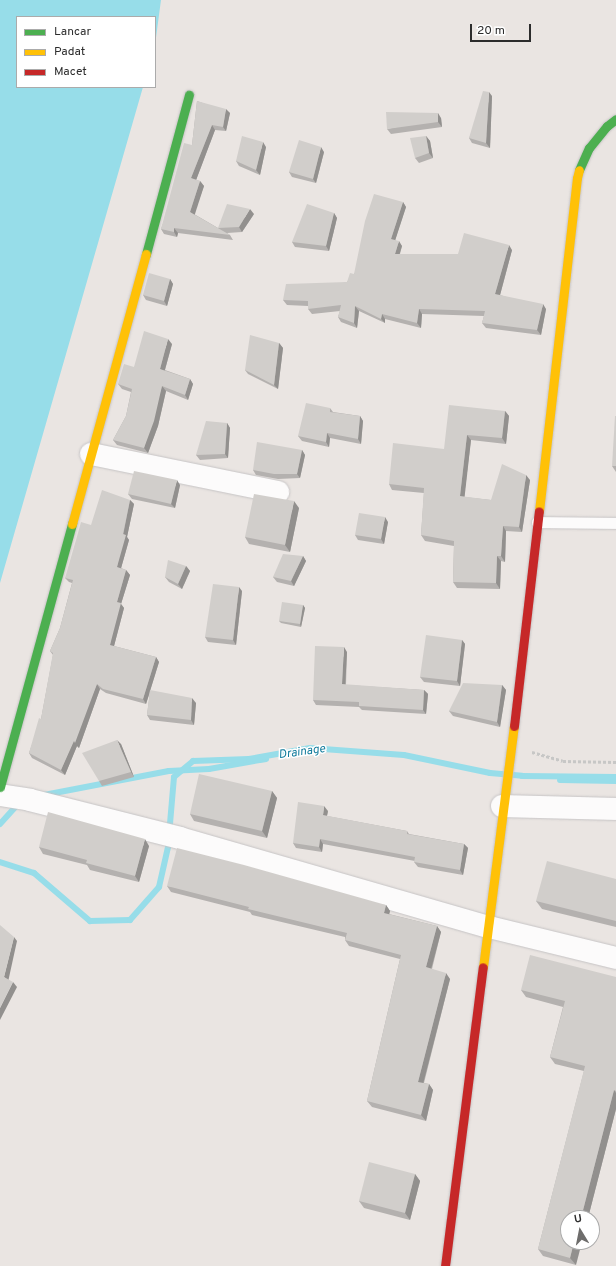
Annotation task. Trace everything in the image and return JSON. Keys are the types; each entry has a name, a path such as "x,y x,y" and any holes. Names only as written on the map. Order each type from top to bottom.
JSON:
{"street":[{"path":"0,787 189,95"},
{"path":"448,1266 490,927 576,178 589,148 607,126 616,119"},
{"path":"91,454 278,492"},
{"path":"0,795 30,800 180,838 490,927 616,958"},
{"path":"504,796 616,809"}],"lane":[{"path":"537,522 616,523"}],"path":[{"path":"511,748 563,761 616,762"}],"water":[{"path":"0,0 161,0 156,38 156,16 16,16 16,88 143,88 0,583"}],"building":[{"path":"483,91 489,92 486,143 469,138"},
{"path":"197,101 226,109 223,127 212,125 191,178 200,181 190,212 230,235 174,228 174,232 161,229 184,143 192,145"},
{"path":"386,112 438,113 438,122 387,129"},
{"path":"242,136 263,142 256,170 236,161"},
{"path":"426,136 429,153 415,158 410,138"},
{"path":"299,140 321,147 313,179 289,172"},
{"path":"374,194 403,202 391,239 399,241 395,254 458,254 464,233 509,245 495,294 543,304 537,330 482,323 485,311 419,309 417,323 382,314 381,319 355,306 354,323 338,317 341,305 308,309 308,301 283,300 286,284 347,282 350,273 354,274 365,221"},
{"path":"227,204 250,209 239,227 218,228"},
{"path":"307,204 334,213 326,246 292,242"},
{"path":"149,273 170,279 164,301 143,295"},
{"path":"144,331 168,339 160,369 190,379 185,395 162,386 154,421 144,448 113,440 126,416 132,389 118,384 124,364 134,367"},
{"path":"250,335 279,343 274,385 245,370"},
{"path":"306,403 330,408 330,412 360,416 358,439 327,433 326,442 298,436"},
{"path":"449,405 505,411 502,438 467,435 460,496 491,500 502,464 526,475 519,527 503,526 501,556 497,556 496,583 453,582 454,541 421,535 424,488 389,484 393,443 444,449"},
{"path":"615,416 616,466 612,466"},
{"path":"206,421 227,423 225,454 196,455"},
{"path":"257,442 302,450 297,474 274,474 253,470"},
{"path":"134,471 177,480 171,504 128,494"},
{"path":"102,490 130,500 123,534 126,535 117,567 126,570 117,602 121,603 110,645 156,657 143,699 103,689 97,684 75,743 74,741 61,770 29,753 39,718 41,719 53,653 50,651 60,628 73,580 65,578 81,522 91,525"},
{"path":"254,494 294,501 285,545 245,537"},
{"path":"359,513 385,517 381,539 355,535"},
{"path":"283,554 303,556 291,581 273,577"},
{"path":"168,560 186,566 178,584 165,577"},
{"path":"213,584 239,587 233,640 205,637"},
{"path":"282,602 303,605 300,624 279,621"},
{"path":"426,635 462,640 457,681 420,677"},
{"path":"315,646 344,647 342,684 424,690 423,710 359,706 359,702 313,700"},
{"path":"463,683 502,685 497,722 449,711"},
{"path":"150,690 192,698 191,720 147,715"},
{"path":"117,740 131,772 99,781 82,753"},
{"path":"199,774 272,791 262,831 190,814"},
{"path":"298,802 324,806 323,815 407,831 407,834 464,844 460,870 414,862 415,857 320,839 319,847 293,843"},
{"path":"48,812 145,839 135,876 86,863 87,860 39,847"},
{"path":"177,848 244,865 386,905 384,913 437,926 426,967 446,973 418,1082 429,1084 421,1115 367,1101 401,955 345,940 347,933 248,909 249,907 167,886"},
{"path":"547,861 616,879 616,921 536,901"},
{"path":"0,925 14,937 4,977 13,982 0,1008"},
{"path":"530,955 616,977 616,1091 614,1090 583,1210 560,1210 560,1250 572,1250 570,1258 538,1249 585,1066 550,1057 565,1001 521,990"},
{"path":"369,1162 415,1174 405,1213 359,1201"}],"waterway":[{"path":"0,862 34,873 90,921 130,920 159,887 168,847 174,777 193,761 249,759 310,748 404,755 490,773 522,776 616,777"},
{"name":"Drainage","path":"44,795 169,771 209,769 266,759"},
{"name":"Drainage","path":"560,780 616,781"},
{"name":"Drainage","path":"0,824 19,803"}],"traffic: fast":[{"path":"146,254 189,95"},
{"path":"579,170 589,148 607,126 616,119"},
{"path":"0,787 72,524"}],"traffic: slow":[{"path":"539,511 579,170"},
{"path":"72,524 146,254"},
{"path":"483,967 514,726"}],"traffic: jam":[{"path":"514,726 539,511"},
{"path":"445,1266 483,967"}]}
